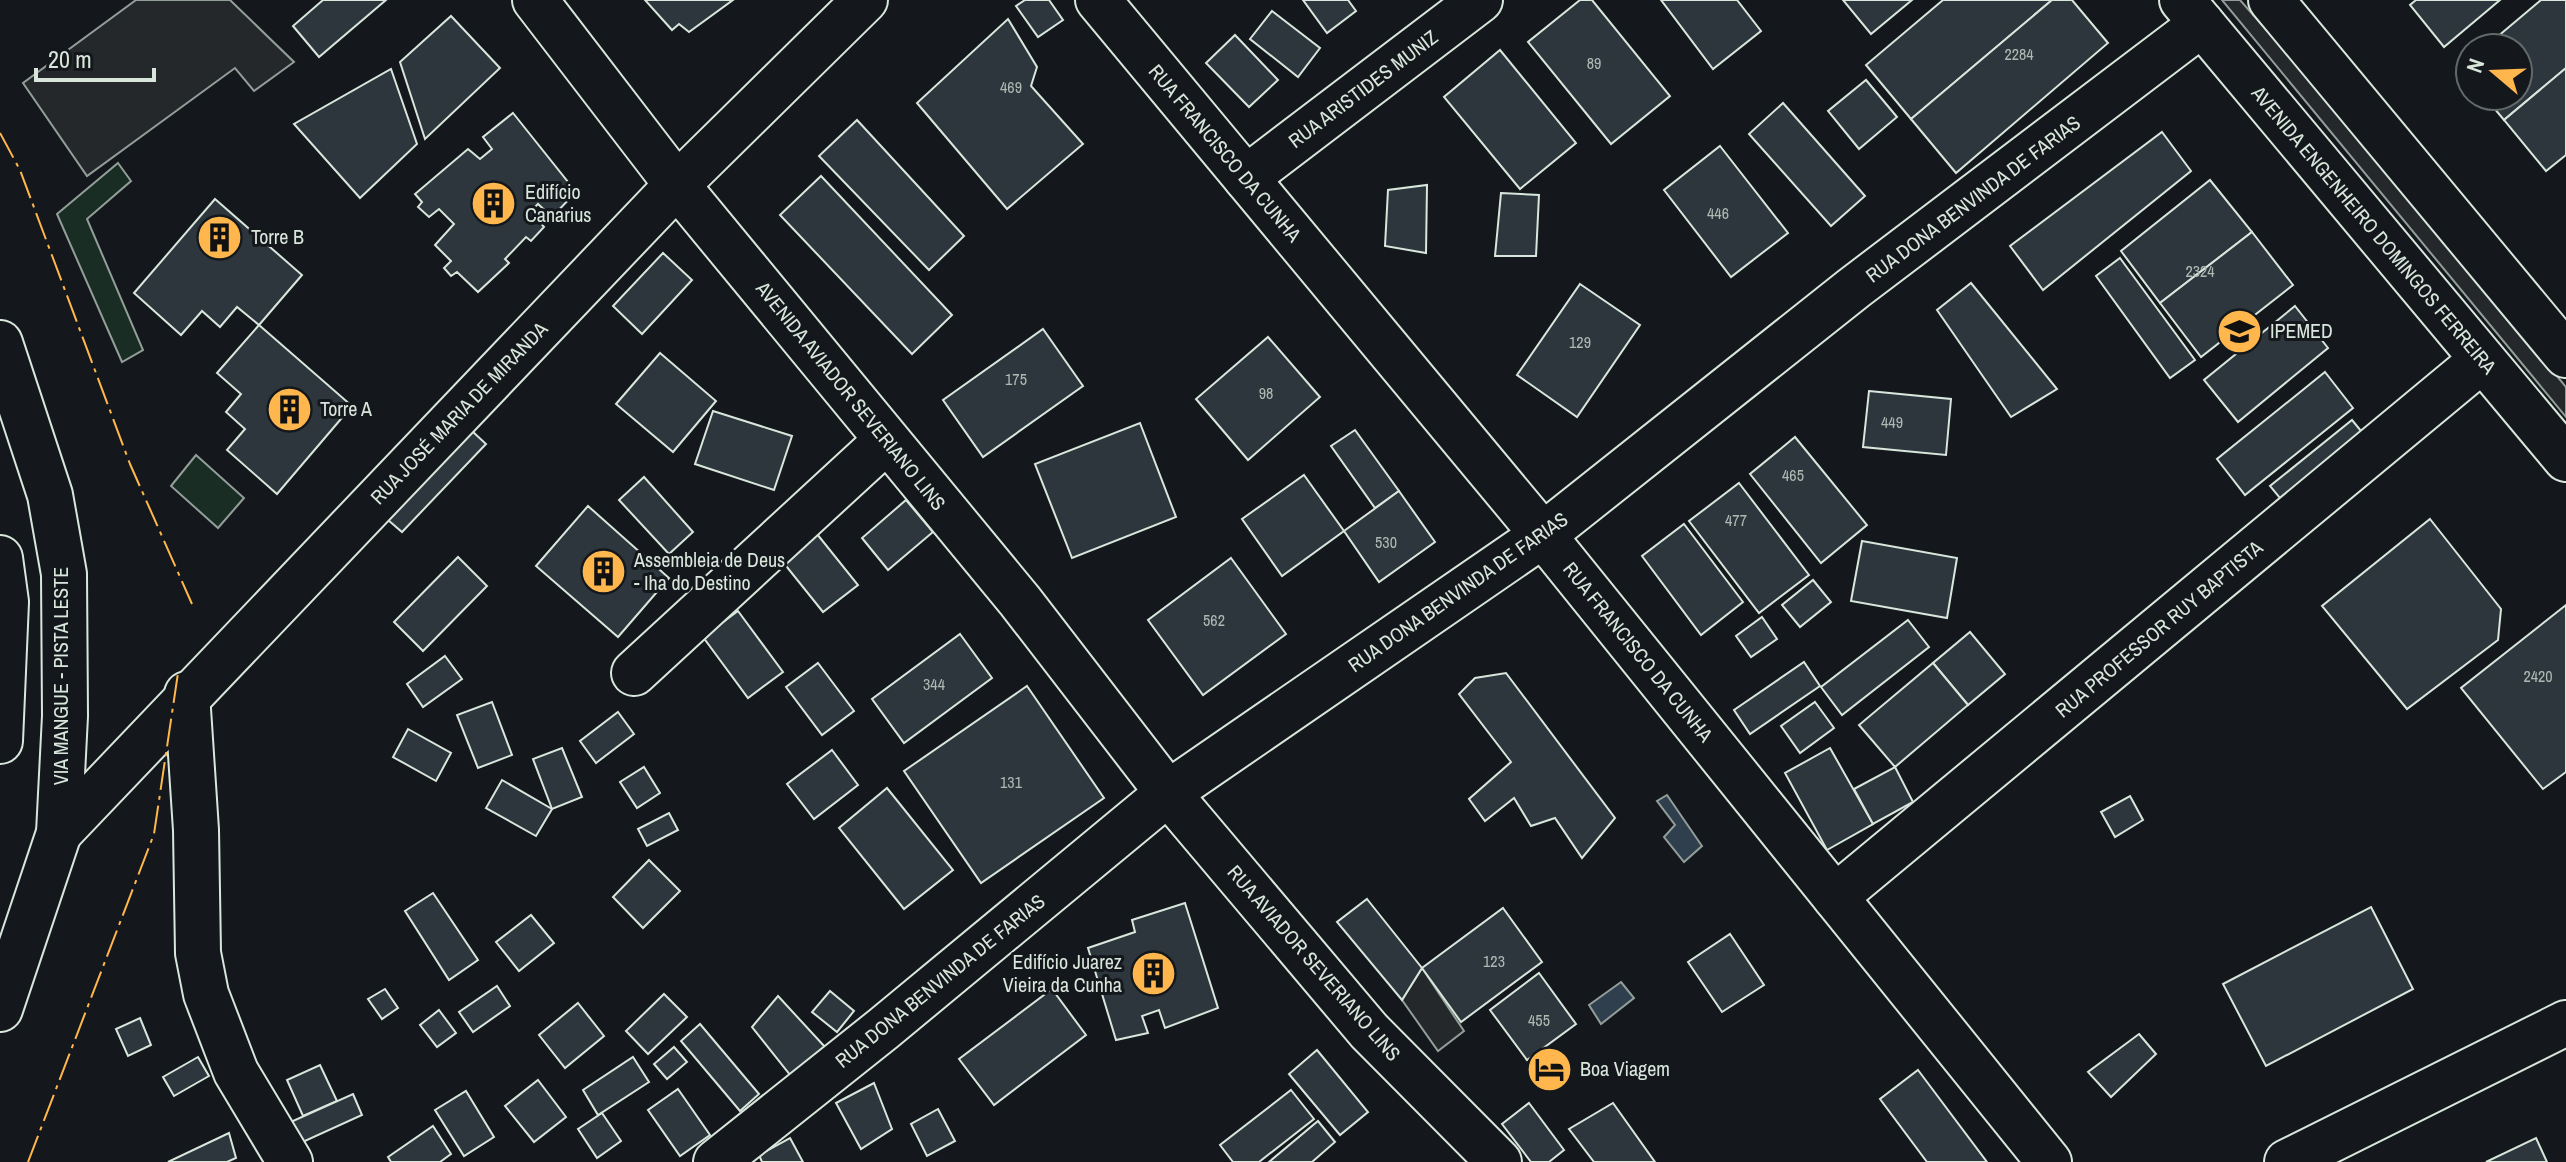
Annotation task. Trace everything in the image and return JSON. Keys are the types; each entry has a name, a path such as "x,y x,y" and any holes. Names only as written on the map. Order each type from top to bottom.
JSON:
{"street":[{"name":"AVENIDA AVIADOR SEVERIANO LINS","path":"535,0 677,185 1020,601 1168,793"},
{"name":"RUA JOSÉ MARIA DE MIRANDA","path":"59,833 677,185 865,0"},
{"name":"RUA FRANCISCO DA CUNHA","path":"1098,0 1543,535 2049,1162"},
{"name":"RUA ARISTIDES MUNIZ","path":"1246,178 1480,0"},
{"path":"2271,0 2566,355"},
{"name":"AVENIDA ENGENHEIRO DOMINGOS FERREIRA","path":"2192,12 2566,459"},
{"name":"RUA DONA BENVINDA DE FARIAS","path":"716,1162 883,1029 1168,793 1543,535 1854,288 2192,12"},
{"name":"VIA MANGUE - PISTA LESTE","path":"0,343 50,495 64,574 65,716 59,833 0,1009"},
{"name":"RUA PROFESSOR RUY BAPTISTA","path":"1835,897 2482,360"},
{"path":"634,673 886,441"},
{"path":"0,558 6,602 0,741"},
{"path":"174,709 196,830 198,953 206,994 236,1072 290,1162"},
{"name":"RUA AVIADOR SEVERIANO LINS","path":"1168,793 1369,1031 1499,1162"},
{"path":"2287,1162 2566,1023"}],"green space":[{"path":"118,163 131,181 87,219 143,350 122,362 57,214"},
{"path":"196,455 244,498 218,528 171,486"}],"shaded area":[{"path":"136,0 230,0 294,62 254,91 235,68 87,176 23,83"},
{"path":"2222,0 2240,0 2346,120 2566,387 2566,417"},
{"path":"1422,968 1464,1031 1438,1051 1402,1000"}],"water":[{"path":"1667,795 1702,846 1684,862 1664,837 1675,825 1657,801"},
{"path":"1621,982 1634,998 1601,1024 1589,1005"}],"building":[{"path":"323,0 386,0 319,57 293,26"},
{"path":"645,0 733,0 689,32 679,24 672,30"},
{"path":"1025,0 1049,0 1063,20 1038,37 1016,6"},
{"path":"1303,0 1348,0 1356,11 1327,33"},
{"path":"1580,0 1592,0 1670,96 1611,144 1528,42"},
{"path":"1661,0 1737,0 1761,31 1713,69"},
{"path":"1843,0 1912,0 1871,34"},
{"path":"1943,0 2052,0 1911,119 1866,65"},
{"path":"2052,0 2072,0 2108,43 1956,173 1911,119"},
{"path":"2416,0 2500,0 2462,32 2454,32 2454,39 2444,47 2410,5"},
{"path":"2541,0 2566,0 2566,68 2534,95 2534,32 2503,32"},
{"path":"1272,11 1320,48 1298,77 1250,39"},
{"path":"451,16 500,68 425,139 400,62"},
{"path":"1008,19 1037,67 1031,86 1083,144 1007,209 917,103"},
{"path":"1235,35 1278,80 1249,107 1206,63"},
{"path":"1500,50 1576,143 1520,189 1444,97"},
{"path":"2566,68 2566,155 2546,171 2504,120 2514,112 2534,112 2534,95"},
{"path":"391,69 417,144 360,198 294,124"},
{"path":"1866,80 1897,117 1859,149 1828,111"},
{"path":"1783,103 1865,196 1831,226 1749,134"},
{"path":"2497,112 2514,112 2504,120"},
{"name":"Edifício Canarius","path":"513,113 576,192 552,217 538,204 531,211 544,227 531,241 526,237 505,259 509,263 478,292 457,272 451,276 444,268 451,261 435,245 454,224 439,209 429,217 418,207 422,202 415,194 468,149 480,159 492,149 483,137"},
{"path":"857,120 964,236 929,270 819,156"},
{"path":"2162,132 2191,171 2043,290 2010,246"},
{"path":"1720,146 1788,233 1731,277 1664,190"},
{"path":"821,176 952,315 912,354 780,215"},
{"path":"2210,180 2252,232 2160,303 2121,251"},
{"path":"1427,185 1426,253 1385,246 1388,190"},
{"path":"1501,193 1539,195 1536,256 1495,256"},
{"name":"Torre B","path":"215,199 302,275 259,325 237,307 220,327 202,311 181,335 134,293"},
{"path":"2252,232 2293,285 2201,357 2160,303"},
{"path":"663,253 692,280 642,334 613,306"},
{"path":"2120,258 2195,360 2170,378 2096,276"},
{"path":"1971,283 2057,389 2011,417 1937,310"},
{"path":"1580,284 1640,325 1577,417 1517,375"},
{"path":"2295,306 2328,348 2238,422 2204,380"},
{"name":"Torre A","path":"259,325 352,406 277,494 227,450 245,429 226,412 241,394 217,373"},
{"path":"1043,329 1083,386 983,457 943,400"},
{"path":"1268,337 1320,397 1248,460 1196,399"},
{"path":"660,353 716,401 673,452 616,404"},
{"path":"2325,372 2353,408 2245,495 2217,459"},
{"path":"1869,391 1951,399 1946,455 1863,447"},
{"path":"713,411 792,436 774,490 695,464"},
{"path":"2352,420 2371,443 2289,509 2270,486"},
{"path":"1140,423 1176,517 1072,558 1035,464"},
{"path":"1355,430 1399,491 1375,508 1331,446"},
{"path":"472,431 486,444 402,532 388,520"},
{"path":"1795,437 1867,525 1821,563 1750,474"},
{"path":"1304,475 1344,531 1282,576 1242,519"},
{"path":"644,477 693,532 669,554 619,500"},
{"path":"1739,483 1809,575 1759,613 1689,521"},
{"path":"1399,491 1435,542 1379,582 1344,531"},
{"path":"906,500 933,532 888,570 862,538"},
{"name":"Assembleia de Deus - Iha do Destino","path":"588,506 669,578 618,637 536,566"},
{"path":"2430,519 2501,609 2498,640 2407,709 2322,606"},
{"path":"1684,524 1743,602 1701,635 1642,556"},
{"path":"813,529 858,585 823,612 778,556"},
{"path":"1862,541 1957,558 1947,618 1851,601"},
{"path":"458,557 487,586 423,651 394,622"},
{"path":"1231,558 1286,634 1203,695 1148,620"},
{"path":"1813,580 1831,602 1800,627 1782,605"},
{"path":"2566,605 2566,772 2543,789 2461,688"},
{"path":"738,611 783,672 748,698 703,637"},
{"path":"1762,617 1777,639 1751,657 1736,636"},
{"path":"1908,620 1929,647 1842,715 1821,687"},
{"path":"1970,632 2005,674 1968,705 1933,663"},
{"path":"960,634 992,678 904,743 872,699"},
{"path":"445,656 462,679 423,707 407,684"},
{"path":"1804,662 1820,686 1750,734 1734,710"},
{"path":"818,663 854,711 822,735 786,687"},
{"path":"1933,663 1968,705 1895,767 1859,725"},
{"path":"1506,673 1615,818 1582,858 1555,818 1531,826 1514,798 1485,821 1469,799 1511,762 1459,694 1475,678"},
{"path":"1027,686 1104,798 981,883 904,771"},
{"path":"492,702 512,755 478,768 457,715"},
{"path":"1815,702 1834,728 1800,753 1781,726"},
{"path":"618,712 634,734 596,763 580,741"},
{"path":"408,729 451,753 436,781 393,757"},
{"path":"562,748 582,797 552,809 533,759"},
{"path":"1830,748 1873,824 1827,850 1785,773"},
{"path":"832,750 858,785 814,819 787,784"},
{"path":"644,767 660,793 637,808 620,782"},
{"path":"1895,767 1913,802 1873,824 1854,789"},
{"path":"502,780 552,809 536,836 486,808"},
{"path":"887,788 953,870 904,909 839,828"},
{"path":"2130,796 2143,820 2115,837 2101,812"},
{"path":"669,813 678,830 647,846 638,829"},
{"path":"649,860 680,891 643,928 613,897"},
{"path":"433,893 478,960 449,980 405,911"},
{"path":"1367,899 1422,968 1402,1000 1337,922"},
{"name":"Edifício Juarez Vieira da Cunha","path":"1185,903 1218,1008 1165,1028 1159,1010 1142,1016 1148,1033 1116,1040 1088,948 1135,932 1132,920"},
{"path":"2371,907 2413,989 2266,1066 2223,984"},
{"path":"1503,908 1542,962 1461,1022 1422,968"},
{"path":"531,915 554,943 519,971 496,942"},
{"path":"1730,934 1764,985 1722,1012 1688,962"},
{"path":"1539,973 1576,1024 1527,1060 1490,1010"},
{"path":"497,986 510,1006 473,1032 459,1012"},
{"path":"385,989 398,1008 382,1019 368,999"},
{"path":"1052,989 1086,1035 994,1105 959,1059"},
{"path":"830,991 854,1011 837,1032 812,1012"},
{"path":"664,994 687,1017 648,1054 626,1031"},
{"path":"778,996 825,1047 791,1076 752,1027"},
{"path":"578,1003 604,1036 565,1068 539,1035"},
{"path":"439,1010 456,1033 437,1047 420,1025"},
{"path":"140,1018 151,1045 128,1056 116,1029"},
{"path":"700,1024 759,1094 740,1111 681,1041"},
{"path":"2139,1034 2156,1054 2111,1097 2088,1072"},
{"path":"674,1047 687,1062 667,1079 654,1064"},
{"path":"1317,1050 1368,1112 1340,1135 1289,1074"},
{"path":"198,1057 209,1076 174,1096 163,1077"},
{"path":"633,1057 649,1082 598,1115 583,1090"},
{"path":"320,1065 337,1101 303,1116 287,1080"},
{"path":"1918,1070 1987,1162 1927,1162 1880,1099"},
{"path":"538,1080 566,1117 534,1142 505,1106"},
{"path":"874,1083 892,1129 861,1149 836,1103"},
{"path":"678,1089 710,1135 680,1156 648,1110"},
{"path":"1291,1090 1314,1119 1259,1162 1233,1162 1220,1145"},
{"path":"466,1091 494,1137 464,1156 435,1110"},
{"path":"353,1094 362,1115 294,1146 284,1125"},
{"path":"1529,1103 1564,1150 1549,1162 1531,1162 1502,1124"},
{"path":"1613,1103 1655,1162 1594,1162 1569,1129"},
{"path":"938,1109 955,1141 927,1156 911,1124"},
{"path":"602,1113 621,1141 597,1158 578,1129"},
{"path":"1318,1121 1335,1142 1312,1162 1269,1162"},
{"path":"433,1126 451,1154 440,1162 391,1162 388,1157"},
{"path":"229,1133 236,1158 227,1162 168,1162"},
{"path":"790,1138 803,1162 762,1162 759,1155"},
{"path":"2536,1138 2547,1162 2486,1162"}],"power":[{"path":"0,133 20,170 130,464 192,604"},
{"path":"28,1162 154,834 178,673"}],"place":[{"name":"Edifício Canarius","path":"494,203"},
{"name":"Torre B","path":"220,237"},
{"name":"IPEMED","path":"2239,331"},
{"name":"Torre A","path":"289,409"},
{"name":"Assembleia de Deus - Iha do Destino","path":"603,572"},
{"name":"Edifício Juarez Vieira da Cunha","path":"1153,973"},
{"name":"Boa Viagem","path":"1549,1069"}]}
